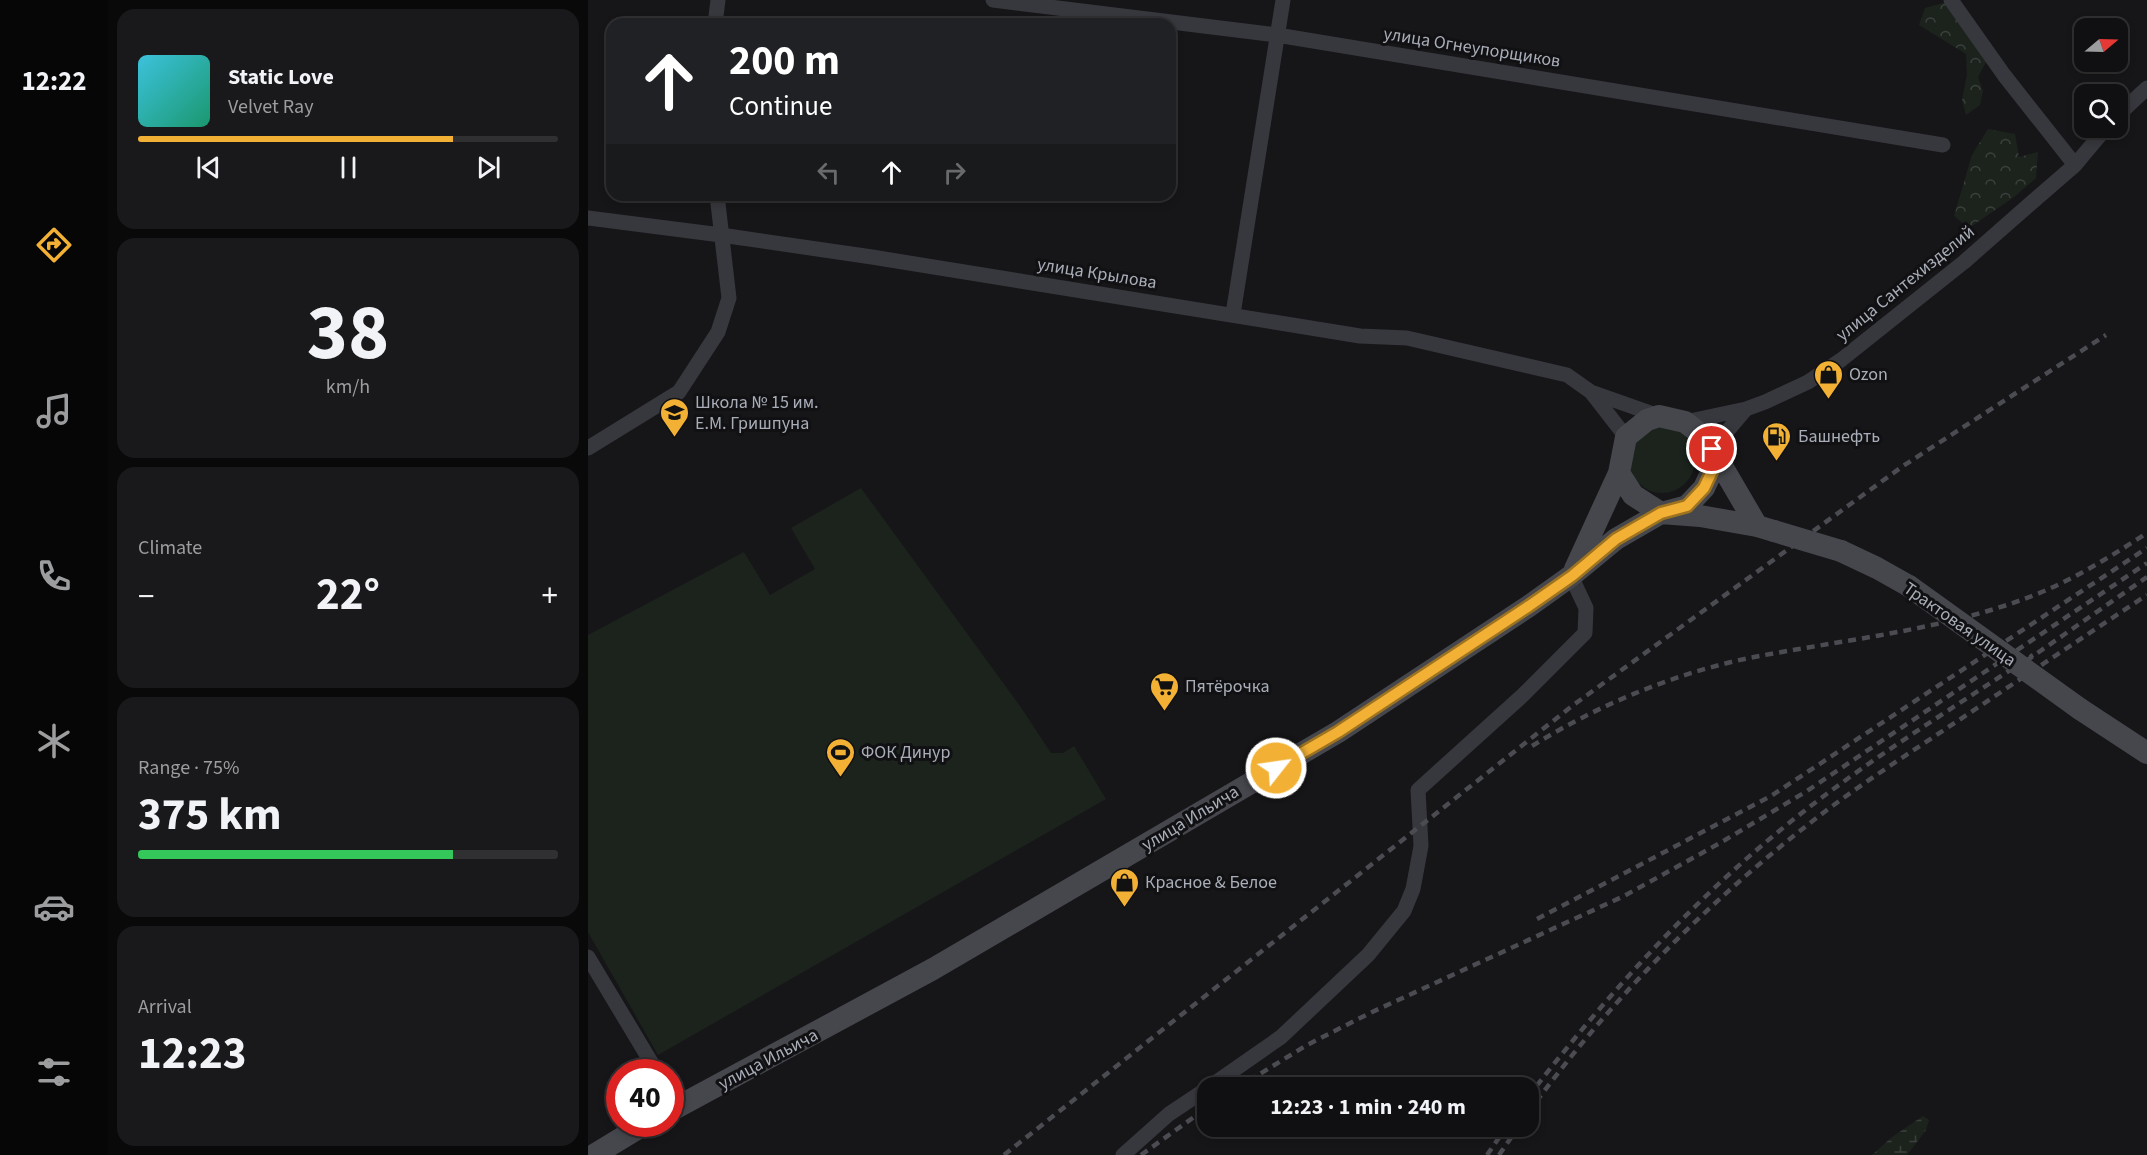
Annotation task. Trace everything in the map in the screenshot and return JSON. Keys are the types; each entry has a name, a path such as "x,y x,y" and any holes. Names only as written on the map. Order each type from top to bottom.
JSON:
{"street":[{"path":"716,18 718,0"},
{"name":"улица Огнеупорщиков","path":"993,0 1139,18"},
{"path":"1233,314 1283,0"},
{"path":"1952,0 2004,75 2075,165"},
{"name":"улица Огнеупорщиков","path":"1176,23 1277,35 1943,145"},
{"path":"2128,106 2147,88"},
{"name":"улица Сантехизделий","path":"1685,422 1746,409 1808,382 1841,360 1964,262 2075,165 2098,138"},
{"path":"588,448 679,392 718,332 729,298 718,201"},
{"name":"улица Крылова","path":"588,218 722,235 1233,314 1360,336 1407,338 1568,375 1591,393"},
{"path":"1591,393 1659,416 1685,422 1703,436 1766,528"},
{"path":"1591,393 1626,437"},
{"name":"улица Сантехизделий","path":"1712,449 1746,409"},
{"path":"1224,1077 1281,1037 1368,954 1404,911 1413,889 1418,865 1420,812 1418,790 1523,695 1585,633 1586,608 1572,576 1619,473 1626,437 1647,420 1659,416"},
{"path":"1619,473 1633,495 1661,513 1687,506 1704,488 1712,471 1712,449"},
{"name":"Трактовая улица","path":"1661,513 1700,516 1766,528 1841,551 1876,568 1909,586 2080,709 2147,753"},
{"name":"улица Ильича","path":"684,1100 933,969 1338,732 1572,576 1616,539 1661,513"},
{"path":"588,957 649,1059"},
{"path":"1123,1155 1169,1114 1197,1095"},
{"path":"594,1155 624,1137"}],"green space":[{"path":"1947,2 1986,62 1978,77 1983,91 1980,105 1966,115 1962,100 1967,75 1966,54 1919,25 1925,8"},
{"path":"1988,129 2015,134 2019,157 2038,152 2036,178 2014,197 1969,228 1954,216 1972,155"},
{"path":"1662,427 1675,429 1690,442 1695,460 1693,473 1680,488 1662,493 1649,491 1634,478 1629,460 1631,447 1644,432"},
{"name":"ФОК Динур","path":"861,488 1020,706 1051,753 1063,753 1074,746 1106,799 658,1055 588,932 588,635 744,552 770,595 815,569 791,528"},
{"path":"1923,1116 1929,1120 1926,1130 1907,1155 1872,1155 1892,1137"}],"railway":[{"path":"1004,1155 1572,706 1903,466 2106,335"},
{"path":"1532,746 1610,704 1692,673 1749,658 1928,626 1999,608 2062,583 2147,533"},
{"path":"1537,919 1771,796 2147,548"},
{"path":"1255,1077 1307,1045 1370,1013 1624,896 1720,843 1807,791 2147,563"},
{"path":"2026,661 2147,577"},
{"path":"1539,1098 1589,1034 1656,960 1766,858 1857,788 2147,595"},
{"path":"1539,1083 1645,957 1743,862 1808,808 1903,740 2033,655"},
{"path":"1141,1155 1197,1115"},
{"path":"1487,1155 1499,1137"},
{"path":"1499,1155 1511,1137"}],"place":[{"name":"Ozon","path":"1828,400"},
{"name":"Школа № 15 им. Е.М. Гришпуна","path":"674,438"},
{"name":"Башнефть","path":"1777,462"},
{"name":"Пятёрочка","path":"1164,712"},
{"name":"ФОК Динур","path":"840,778"},
{"name":"Красное & Белое","path":"1124,908"}],"route":[{"path":"1276,768 1338,732 1529,606 1572,576 1616,539 1661,513 1687,506 1704,488 1712,471 1712,449"}]}
